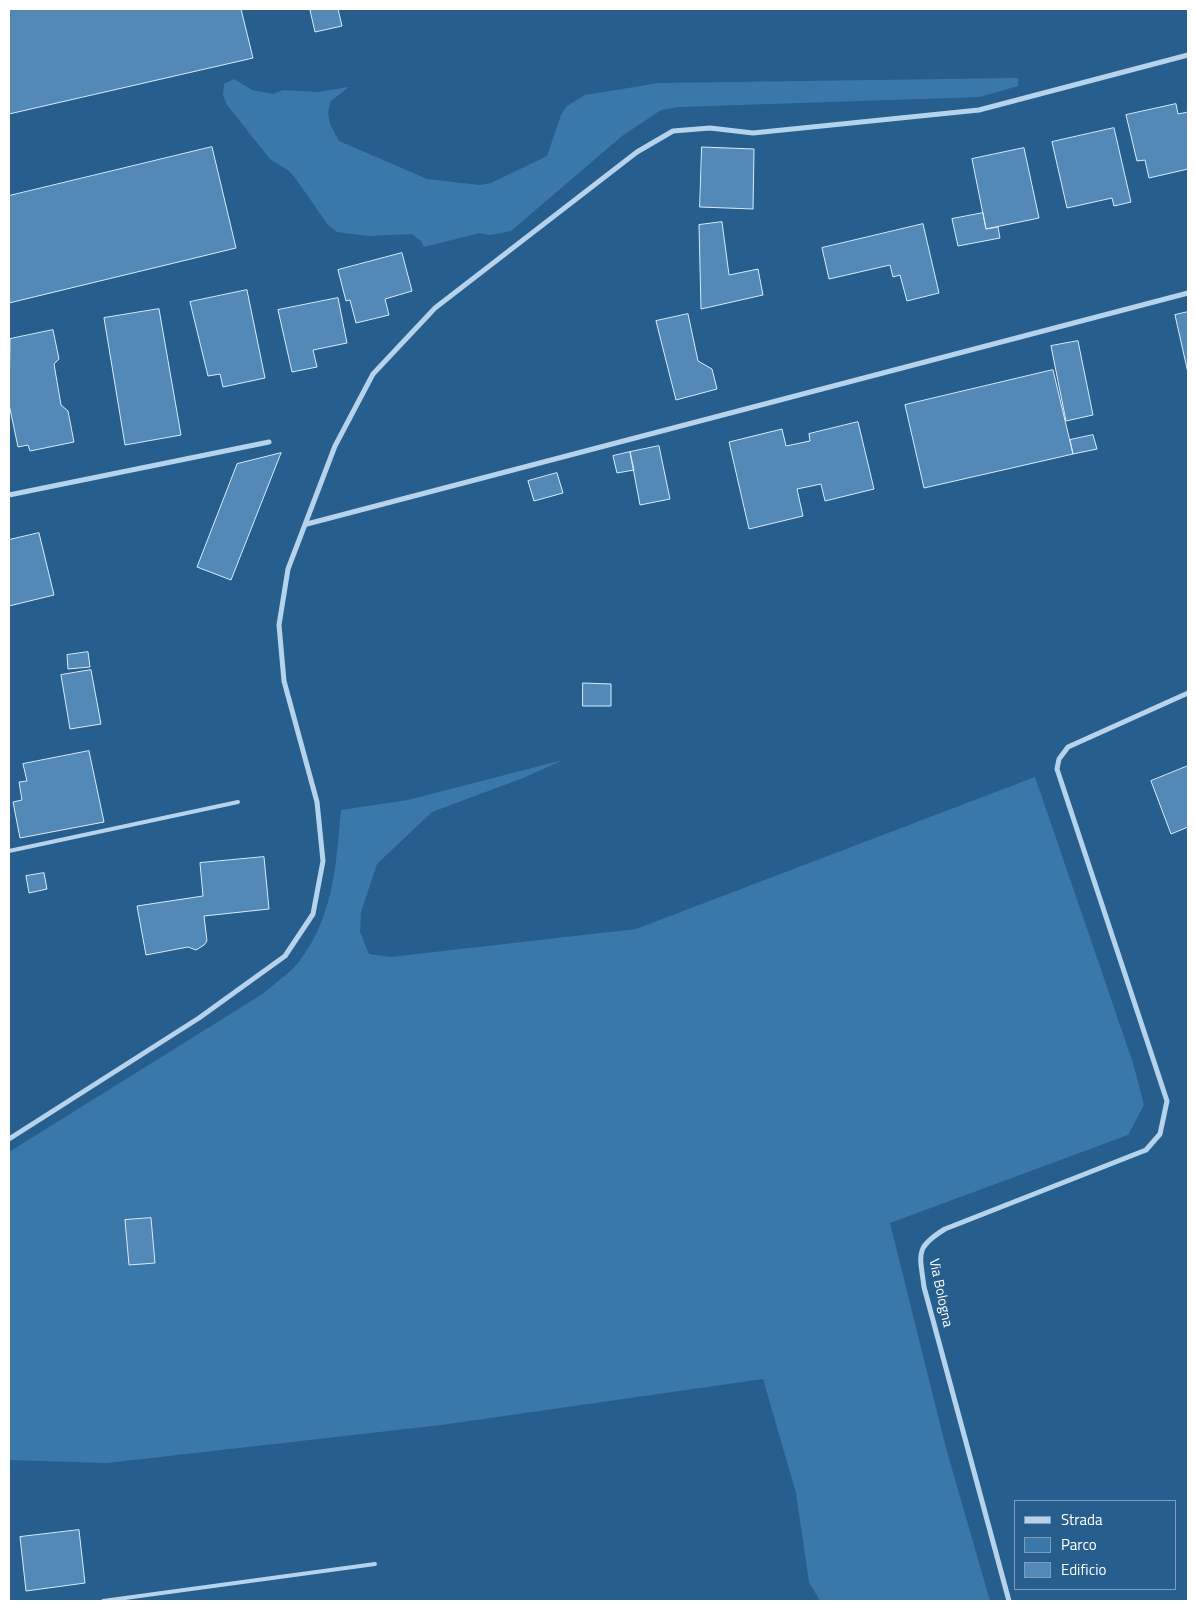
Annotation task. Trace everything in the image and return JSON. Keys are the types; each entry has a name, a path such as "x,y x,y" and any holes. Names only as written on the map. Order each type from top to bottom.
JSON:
{"street":[{"path":"9,1139 199,1018 285,956 313,914 322,861 317,802 284,681 279,624 288,569 335,446 373,374 429,314 638,152 672,131 710,128 753,133 979,110 1188,55"},
{"path":"306,524 1188,293"},
{"path":"9,495 269,442"},
{"name":"Via Bologna","path":"1009,1601 924,1287 920,1254 927,1240 945,1229 1146,1150 1160,1134 1167,1101 1057,769 1062,752 1074,743 1188,693"}],"lane":[{"path":"9,851 238,802"},
{"path":"103,1601 375,1564"}],"green space":[{"path":"1018,78 1018,86 980,97 679,107 661,110 622,136 511,231 490,235 480,233 424,247 421,241 412,234 370,236 337,232 328,225 289,171 270,159 227,105 223,95 224,84 234,79 252,90 273,94 283,90 317,92 349,87 331,101 328,112 330,124 339,141 427,179 480,185 491,183 547,156 561,115 567,106 585,95 659,83"},
{"path":"563,760 523,778 432,812 377,864 361,912 360,932 369,954 391,957 636,929 1035,777 1133,1063 1144,1105 1128,1135 890,1223 946,1448 990,1601 820,1601 809,1582 796,1493 763,1379 441,1425 107,1463 9,1460 9,1152 264,993 293,968 312,942 327,906 335,869 341,810 408,800"}],"building":[{"path":"9,9 241,9 253,58 9,114"},
{"path":"338,9 342,26 315,32 310,10"},
{"path":"1176,104 1178,114 1188,112 1188,169 1149,178 1145,160 1137,161 1126,115"},
{"path":"1114,128 1131,202 1114,206 1112,198 1067,208 1052,142"},
{"path":"212,147 236,248 9,303 9,196"},
{"path":"702,147 754,149 753,209 700,207"},
{"path":"1024,148 1039,218 986,229 972,159"},
{"path":"983,213 986,229 998,227 1000,238 958,246 952,219"},
{"path":"722,222 729,275 758,269 763,295 701,309 699,225"},
{"path":"923,224 939,293 907,301 900,275 893,277 890,265 829,279 822,248"},
{"path":"402,253 412,291 385,299 389,315 356,323 350,300 346,301 338,270"},
{"path":"247,290 265,378 223,387 220,374 208,376 190,302"},
{"path":"338,298 347,343 313,350 317,367 292,372 278,310"},
{"path":"159,309 181,435 125,445 104,318"},
{"path":"1188,312 1188,373 1175,315"},
{"path":"688,314 698,361 712,369 717,389 676,400 656,321"},
{"path":"53,330 59,359 54,364 61,405 68,411 74,442 30,451 28,445 18,447 9,404 10,339"},
{"path":"1078,341 1093,415 1066,421 1051,346"},
{"path":"1053,370 1073,454 924,488 905,405"},
{"path":"858,422 874,489 825,501 821,484 797,489 803,516 749,529 729,442 782,429 786,446 810,441 809,434"},
{"path":"1093,435 1097,449 1073,454 1070,440"},
{"path":"659,446 670,499 640,505 630,452"},
{"path":"630,452 634,470 617,473 613,456"},
{"path":"281,453 231,580 197,567 237,464"},
{"path":"557,473 563,493 534,501 528,481"},
{"path":"39,533 54,595 9,606 9,540"},
{"path":"88,652 90,667 68,669 67,655"},
{"path":"91,670 101,724 70,729 61,675"},
{"path":"583,683 611,684 611,706 583,706"},
{"path":"89,751 104,822 20,838 13,802 22,800 19,782 27,781 23,764"},
{"path":"1188,766 1188,827 1171,834 1151,781"},
{"path":"264,857 269,909 204,916 207,941 204,945 196,950 188,947 146,955 137,906 203,896 200,863"},
{"path":"44,873 47,889 29,893 26,876"},
{"path":"151,1218 155,1263 129,1265 125,1220"},
{"path":"79,1530 85,1583 26,1591 20,1537"}]}
